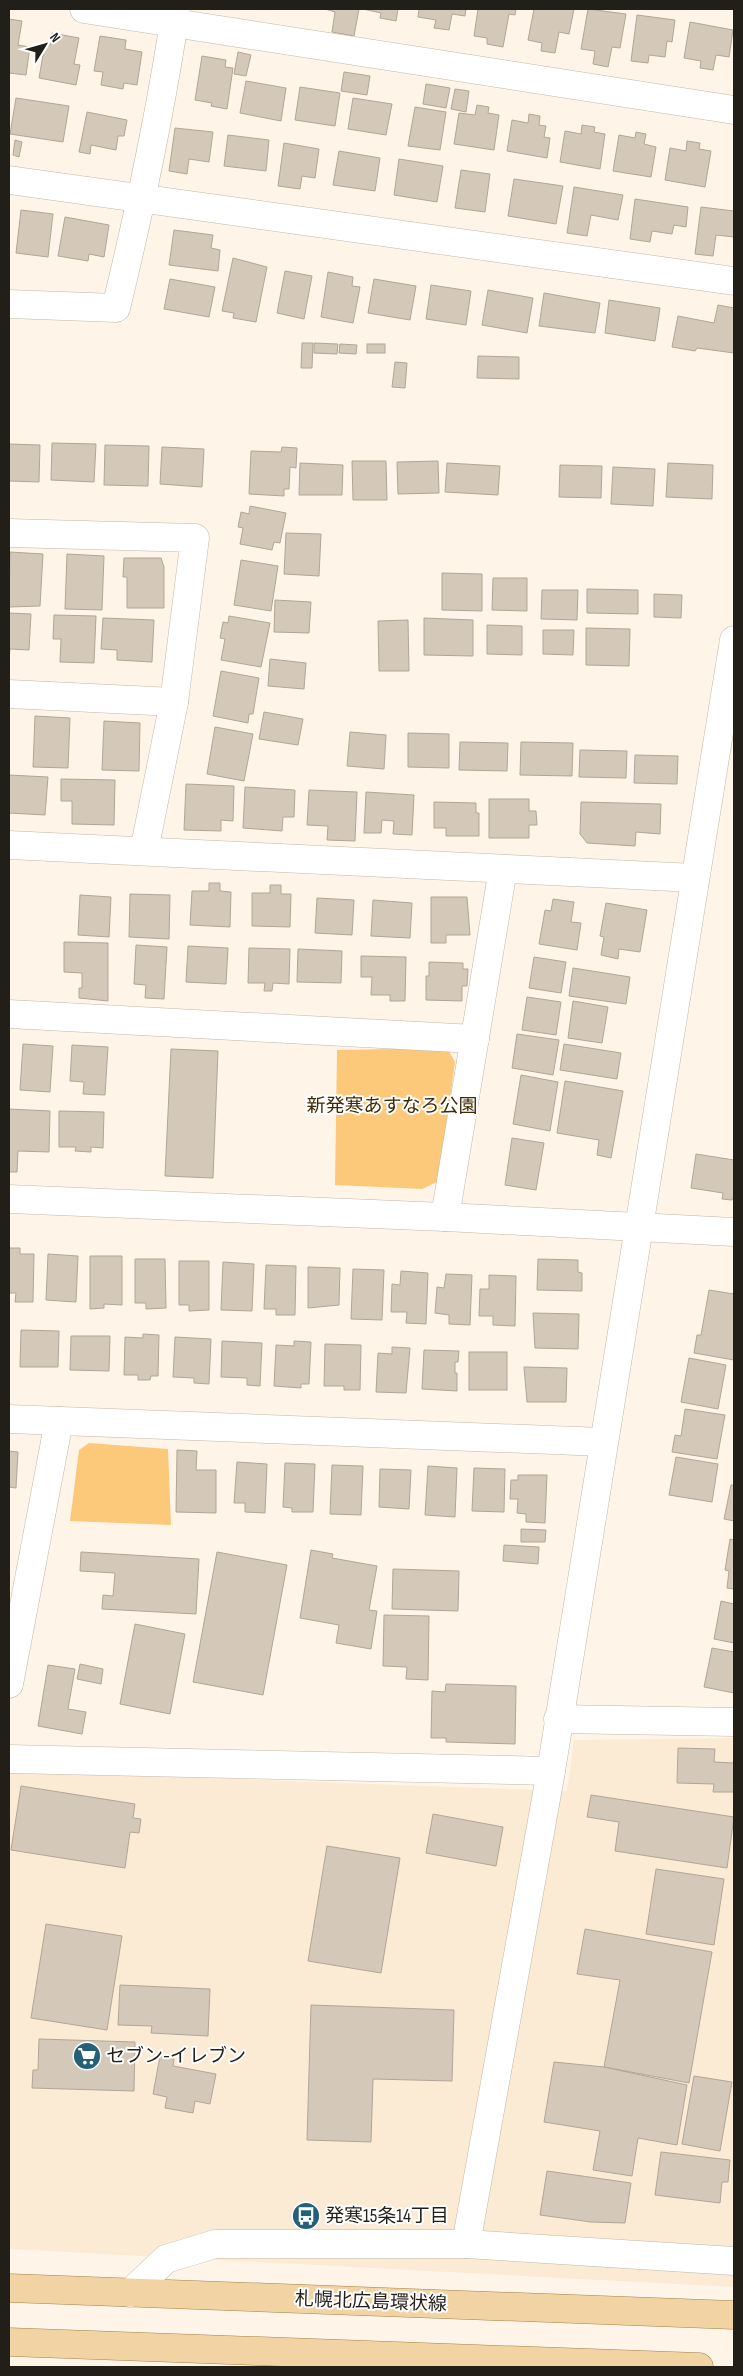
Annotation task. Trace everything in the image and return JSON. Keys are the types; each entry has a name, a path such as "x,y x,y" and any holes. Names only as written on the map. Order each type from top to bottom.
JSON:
{"main road":[{"name":"札幌北広島環状線","path":"9,2288 734,2315"},
{"path":"9,2342 370,2360 699,2367"}],"street":[{"path":"84,9 175,16 734,110"},
{"path":"9,304 116,308 142,200 164,88 175,16"},
{"path":"9,180 734,282"},
{"path":"9,532 195,538 174,702 144,850"},
{"path":"466,2244 550,1771 602,1442 639,1228 734,640"},
{"path":"9,694 174,702"},
{"path":"9,845 695,878"},
{"path":"445,1216 503,869"},
{"path":"9,1014 475,1039"},
{"path":"9,1199 445,1216 734,1232"},
{"path":"9,1419 602,1442"},
{"path":"9,1684 59,1421"},
{"path":"558,1719 734,1722"},
{"path":"9,1759 550,1771"},
{"path":"130,2293 166,2258 215,2244 466,2244 734,2261"}],"shaded area":[{"path":"734,1738 734,2287 9,2249 9,1771 567,1791 574,1740"}],"green space":[{"name":"新発寒あすなろ公園","path":"447,1048 455,1062 439,1181 422,1189 335,1185 337,1050"},
{"path":"89,1443 168,1449 171,1525 70,1521 79,1450"}],"building":[{"path":"325,9 359,9 354,36 332,32 335,12"},
{"path":"363,9 398,9 396,21 380,18 381,13"},
{"path":"419,9 466,9 465,16 452,14 449,30 434,28 436,20 418,17"},
{"path":"478,9 516,9 515,15 509,14 503,47 487,44 487,38 474,36"},
{"path":"534,9 574,9 569,34 559,32 555,53 541,51 542,43 528,40"},
{"path":"588,9 626,14 620,48 612,47 608,67 593,64 595,51 581,49"},
{"path":"637,15 675,20 672,42 667,41 665,57 649,55 648,63 631,61"},
{"path":"9,19 22,21 18,45 30,47 26,75 9,73"},
{"path":"690,22 733,30 729,57 716,55 713,70 700,68 701,61 684,58"},
{"path":"52,33 79,38 74,64 80,65 76,85 39,78 45,44 50,45"},
{"path":"100,36 126,40 125,49 142,52 137,85 124,83 123,89 101,85 103,72 94,71"},
{"path":"238,52 251,55 246,76 234,74"},
{"path":"202,56 226,60 225,67 233,68 227,109 211,106 212,103 195,100"},
{"path":"344,72 370,76 367,95 341,91"},
{"path":"246,81 286,88 281,121 240,113"},
{"path":"426,84 450,88 446,108 423,104"},
{"path":"300,87 340,93 335,126 295,120"},
{"path":"455,89 469,91 466,112 451,109"},
{"path":"16,98 69,106 63,142 10,134"},
{"path":"353,98 392,104 386,135 348,129"},
{"path":"477,105 489,107 488,113 499,115 494,150 454,144 459,113 475,115"},
{"path":"415,107 446,112 440,150 408,146"},
{"path":"87,112 127,120 124,136 118,136 116,150 91,145 90,154 79,152"},
{"path":"529,114 540,116 539,125 546,126 544,137 550,138 547,158 507,151 512,120 528,123"},
{"path":"582,125 595,127 594,132 605,134 600,169 560,162 565,131 581,134"},
{"path":"175,128 213,132 209,162 189,159 187,174 169,171"},
{"path":"636,132 646,134 644,144 656,147 651,177 613,171 619,135 635,138"},
{"path":"228,135 269,140 266,171 224,166"},
{"path":"15,140 22,142 19,157 13,155"},
{"path":"687,141 700,143 699,149 711,151 705,187 665,180 670,148 686,151"},
{"path":"284,143 319,149 315,178 302,176 300,189 278,186"},
{"path":"339,151 380,158 375,191 333,185"},
{"path":"399,159 443,166 437,202 394,195"},
{"path":"461,170 490,174 485,212 455,208"},
{"path":"514,179 563,186 556,224 508,216"},
{"path":"574,187 623,195 618,220 591,215 587,236 567,233"},
{"path":"635,199 688,207 686,227 674,225 672,234 652,231 650,242 630,239"},
{"path":"701,207 734,211 734,237 716,235 713,256 695,254"},
{"path":"21,210 53,214 48,257 16,253"},
{"path":"65,217 109,225 104,257 89,254 88,261 58,256"},
{"path":"174,230 213,235 211,248 220,250 218,271 169,265"},
{"path":"233,258 267,267 256,322 233,318 234,313 222,311"},
{"path":"285,271 312,276 304,319 277,313"},
{"path":"328,272 353,277 352,286 360,287 353,323 321,317"},
{"path":"170,279 215,287 209,317 164,309"},
{"path":"374,279 416,286 410,320 368,313"},
{"path":"431,285 471,291 466,325 426,319"},
{"path":"488,290 533,298 527,333 482,325"},
{"path":"544,293 600,303 595,333 539,326"},
{"path":"609,300 660,308 655,341 605,333"},
{"path":"718,305 734,308 734,353 697,348 695,351 672,347 678,316 714,323"},
{"path":"302,343 313,343 312,368 301,368"},
{"path":"314,343 338,344 337,354 314,353"},
{"path":"340,344 357,345 356,354 339,353"},
{"path":"367,344 385,344 385,353 367,353"},
{"path":"478,356 519,357 519,379 477,378"},
{"path":"395,362 407,363 405,388 392,387"},
{"path":"52,443 96,444 94,482 51,480"},
{"path":"9,444 40,445 39,482 9,481"},
{"path":"105,445 149,446 148,486 104,485"},
{"path":"162,447 204,449 202,487 160,484"},
{"path":"282,447 297,448 296,468 290,467 289,489 284,489 284,496 249,494 251,451 281,452"},
{"path":"352,461 386,461 387,500 353,500"},
{"path":"438,461 439,493 398,494 397,462"},
{"path":"300,463 343,465 342,495 299,495"},
{"path":"447,463 500,466 498,495 445,492"},
{"path":"668,463 713,465 712,499 666,497"},
{"path":"560,465 602,466 601,498 559,497"},
{"path":"613,467 655,469 653,506 611,504"},
{"path":"250,506 286,513 280,543 274,542 272,550 240,544 243,528 238,527 241,512 249,514"},
{"path":"286,533 321,534 319,576 284,574"},
{"path":"10,552 43,554 40,606 9,607"},
{"path":"67,554 104,556 102,610 65,609"},
{"path":"124,558 161,558 164,567 164,608 127,608 127,577 123,577"},
{"path":"241,560 278,566 271,611 234,605"},
{"path":"442,573 482,574 482,611 442,610"},
{"path":"493,578 527,578 527,611 492,610"},
{"path":"587,589 638,590 638,614 587,613"},
{"path":"542,590 578,590 577,620 541,619"},
{"path":"654,594 682,595 681,618 654,617"},
{"path":"275,600 311,602 309,633 274,632"},
{"path":"9,613 31,614 29,650 10,649 9,660"},
{"path":"54,615 96,616 94,663 60,662 61,639 53,639"},
{"path":"229,616 270,623 261,667 221,660 225,639 220,638 223,622 228,623"},
{"path":"103,618 154,620 152,662 117,660 117,650 101,649"},
{"path":"424,618 473,620 473,656 424,655"},
{"path":"408,620 409,671 379,671 378,621"},
{"path":"487,625 522,626 522,655 487,654"},
{"path":"586,628 630,629 629,666 586,665"},
{"path":"543,630 574,630 573,655 543,654"},
{"path":"270,659 306,663 304,689 268,686"},
{"path":"221,671 259,678 253,714 249,714 248,723 213,716"},
{"path":"264,712 303,719 298,745 259,739"},
{"path":"35,716 70,718 68,768 33,767"},
{"path":"104,721 140,723 139,771 102,770"},
{"path":"215,727 253,734 244,781 207,774"},
{"path":"350,732 386,735 384,769 347,766"},
{"path":"408,733 449,734 449,768 408,767"},
{"path":"460,742 508,743 507,771 459,770"},
{"path":"521,742 573,743 572,776 520,775"},
{"path":"580,750 627,751 626,778 579,777"},
{"path":"635,755 678,756 677,784 634,783"},
{"path":"9,775 48,777 45,815 9,813"},
{"path":"61,779 115,780 114,825 72,824 72,801 61,801"},
{"path":"186,784 234,786 233,821 221,820 221,831 184,830"},
{"path":"245,787 295,790 294,817 283,817 282,831 243,828"},
{"path":"309,790 357,792 355,841 327,840 328,826 307,825"},
{"path":"366,792 414,795 412,835 393,834 394,821 382,820 381,833 364,833"},
{"path":"489,799 529,799 529,811 536,811 537,825 529,825 529,838 489,838"},
{"path":"434,802 476,803 476,813 479,813 479,836 446,836 446,828 434,828"},
{"path":"581,802 661,804 660,834 636,832 635,846 587,843 580,834"},
{"path":"209,883 220,883 220,891 231,892 230,927 190,925 192,891 209,891"},
{"path":"270,885 281,885 281,894 291,894 290,927 252,926 252,893 270,893"},
{"path":"130,894 170,895 169,939 129,937"},
{"path":"80,895 111,897 109,937 78,935"},
{"path":"431,897 467,897 470,935 446,935 446,943 431,943"},
{"path":"317,898 354,900 352,935 315,933"},
{"path":"553,899 574,902 571,922 581,923 577,950 539,944 545,910 551,911"},
{"path":"373,900 412,903 410,938 371,936"},
{"path":"606,903 647,910 640,952 619,949 618,959 601,955 604,937 600,936"},
{"path":"64,942 108,943 108,1001 79,998 79,988 82,988 82,973 64,972"},
{"path":"136,945 167,947 164,999 145,998 146,985 134,984"},
{"path":"188,946 228,948 226,984 186,982"},
{"path":"249,948 290,949 289,984 273,983 272,991 264,991 265,983 248,983"},
{"path":"298,949 342,951 341,983 297,982"},
{"path":"361,956 406,957 405,1001 390,1001 390,995 371,995 372,977 361,977"},
{"path":"534,957 566,962 561,993 529,988"},
{"path":"429,962 463,963 463,969 468,969 467,986 462,986 462,1001 426,1000 426,976 429,976"},
{"path":"573,968 630,977 626,1004 569,996"},
{"path":"527,997 561,1002 556,1035 522,1030"},
{"path":"573,1001 608,1007 602,1043 568,1038"},
{"path":"517,1034 559,1040 553,1075 512,1068"},
{"path":"23,1044 53,1046 50,1092 20,1090"},
{"path":"564,1044 621,1053 617,1079 560,1070"},
{"path":"72,1045 108,1047 105,1095 83,1094 84,1082 70,1081"},
{"path":"171,1049 218,1051 213,1178 165,1176"},
{"path":"521,1075 558,1082 550,1131 513,1124"},
{"path":"565,1081 623,1091 611,1158 597,1155 599,1140 557,1133"},
{"path":"9,1109 50,1111 49,1152 18,1151 17,1172 9,1172"},
{"path":"59,1111 104,1112 103,1148 91,1147 91,1152 75,1151 76,1147 59,1147"},
{"path":"512,1138 544,1143 536,1190 505,1185"},
{"path":"696,1154 734,1160 734,1195 732,1200 722,1199 723,1193 691,1188"},
{"path":"9,1248 20,1248 20,1254 34,1254 33,1302 15,1302 16,1293 9,1293"},
{"path":"48,1254 78,1256 76,1302 46,1300"},
{"path":"90,1256 122,1256 122,1305 104,1304 104,1308 90,1309"},
{"path":"135,1259 165,1259 166,1308 146,1309 146,1303 135,1303"},
{"path":"538,1259 578,1260 578,1272 582,1273 582,1291 537,1290"},
{"path":"179,1261 209,1261 209,1310 189,1311 189,1305 179,1305"},
{"path":"223,1262 254,1264 252,1311 221,1310"},
{"path":"266,1265 296,1266 295,1315 276,1315 276,1309 264,1309"},
{"path":"308,1267 340,1268 339,1305 308,1308"},
{"path":"353,1269 384,1270 382,1320 351,1319"},
{"path":"401,1271 428,1273 426,1324 406,1323 407,1312 391,1312 392,1284 400,1285"},
{"path":"446,1274 472,1275 470,1325 449,1324 449,1315 435,1313 437,1287 444,1288"},
{"path":"489,1275 516,1276 515,1326 493,1325 493,1316 479,1316 480,1289 489,1289"},
{"path":"709,1290 734,1294 734,1360 694,1353 697,1335 701,1335"},
{"path":"533,1313 579,1314 578,1349 535,1348"},
{"path":"21,1330 59,1331 58,1367 20,1367"},
{"path":"143,1334 159,1335 158,1376 151,1376 150,1380 138,1380 138,1375 124,1375 125,1337 143,1338"},
{"path":"71,1336 110,1336 109,1371 70,1370"},
{"path":"175,1337 211,1339 209,1384 194,1383 194,1378 173,1377"},
{"path":"222,1341 262,1343 260,1386 247,1385 247,1378 221,1377"},
{"path":"294,1341 311,1342 309,1384 301,1384 301,1388 274,1386 276,1345 294,1346"},
{"path":"325,1344 361,1345 360,1390 344,1390 344,1386 324,1386"},
{"path":"392,1347 410,1348 406,1393 376,1392 378,1353 392,1354"},
{"path":"424,1350 459,1351 458,1362 455,1362 457,1391 422,1389"},
{"path":"469,1352 507,1352 507,1390 469,1390"},
{"path":"689,1358 726,1365 718,1409 681,1402"},
{"path":"524,1367 567,1368 566,1402 527,1402"},
{"path":"685,1409 725,1415 717,1459 672,1452 675,1435 681,1436"},
{"path":"177,1450 197,1451 196,1470 216,1470 216,1513 176,1512"},
{"path":"9,1451 18,1452 16,1488 9,1487"},
{"path":"676,1457 718,1464 712,1502 669,1495"},
{"path":"237,1462 267,1464 265,1513 245,1512 245,1503 234,1503"},
{"path":"285,1463 315,1464 313,1512 292,1512 292,1508 283,1507"},
{"path":"332,1465 363,1466 361,1515 330,1514"},
{"path":"428,1466 457,1468 455,1517 425,1515"},
{"path":"474,1468 505,1469 504,1512 472,1511"},
{"path":"380,1469 411,1470 409,1509 379,1507"},
{"path":"518,1475 547,1475 545,1523 526,1522 526,1514 517,1513 518,1499 510,1499 511,1480 518,1480"},
{"path":"731,1485 734,1485 734,1521 724,1519"},
{"path":"521,1529 546,1530 545,1542 521,1542"},
{"path":"730,1539 734,1540 734,1589 727,1588 729,1571 725,1570"},
{"path":"504,1545 539,1547 538,1564 503,1561"},
{"path":"311,1550 333,1554 332,1558 377,1566 369,1610 377,1611 371,1649 336,1643 339,1625 300,1618"},
{"path":"81,1552 199,1559 196,1614 102,1609 103,1595 113,1596 115,1573 80,1571"},
{"path":"217,1552 287,1565 263,1695 193,1682"},
{"path":"393,1569 459,1571 458,1611 392,1609"},
{"path":"721,1601 734,1604 734,1643 714,1639"},
{"path":"384,1615 429,1616 428,1680 406,1679 407,1667 383,1666"},
{"path":"135,1624 185,1634 170,1714 120,1704"},
{"path":"712,1648 734,1652 734,1693 704,1687"},
{"path":"80,1664 103,1669 101,1684 77,1679"},
{"path":"48,1665 75,1669 68,1709 86,1712 82,1734 38,1726"},
{"path":"446,1684 516,1686 515,1744 446,1742 446,1738 431,1738 432,1691 445,1692"},
{"path":"678,1748 715,1749 714,1762 734,1763 734,1792 713,1792 714,1784 677,1783"},
{"path":"21,1786 135,1804 133,1818 141,1819 139,1833 130,1832 125,1868 11,1850"},
{"path":"591,1795 734,1817 727,1868 615,1851 619,1822 587,1817"},
{"path":"433,1814 503,1827 496,1866 426,1853"},
{"path":"327,1846 400,1858 381,1973 308,1961"},
{"path":"656,1869 724,1879 714,1945 646,1934"},
{"path":"46,1924 122,1936 107,2030 31,2018"},
{"path":"585,1929 712,1952 689,2083 604,2067 620,1980 577,1974"},
{"path":"120,1985 210,1989 208,2036 151,2033 152,2026 118,2025"},
{"path":"311,2005 454,2010 452,2081 373,2079 371,2142 307,2140"},
{"name":"セブン-イレブン","path":"39,2039 135,2042 134,2091 32,2088 33,2070 38,2070"},
{"path":"160,2056 174,2059 173,2066 216,2074 210,2104 195,2101 193,2113 165,2108 167,2097 153,2094"},
{"path":"554,2062 604,2067 687,2085 677,2145 638,2138 632,2176 593,2170 600,2131 544,2122"},
{"path":"694,2076 732,2082 720,2151 682,2144"},
{"path":"661,2152 730,2160 728,2182 722,2182 720,2203 655,2195"},
{"path":"547,2171 631,2183 625,2223 591,2222 540,2215"}],"place":[{"name":"セブン-イレブン","path":"87,2056"},
{"name":"発寒15条14丁目","path":"306,2216"}]}
